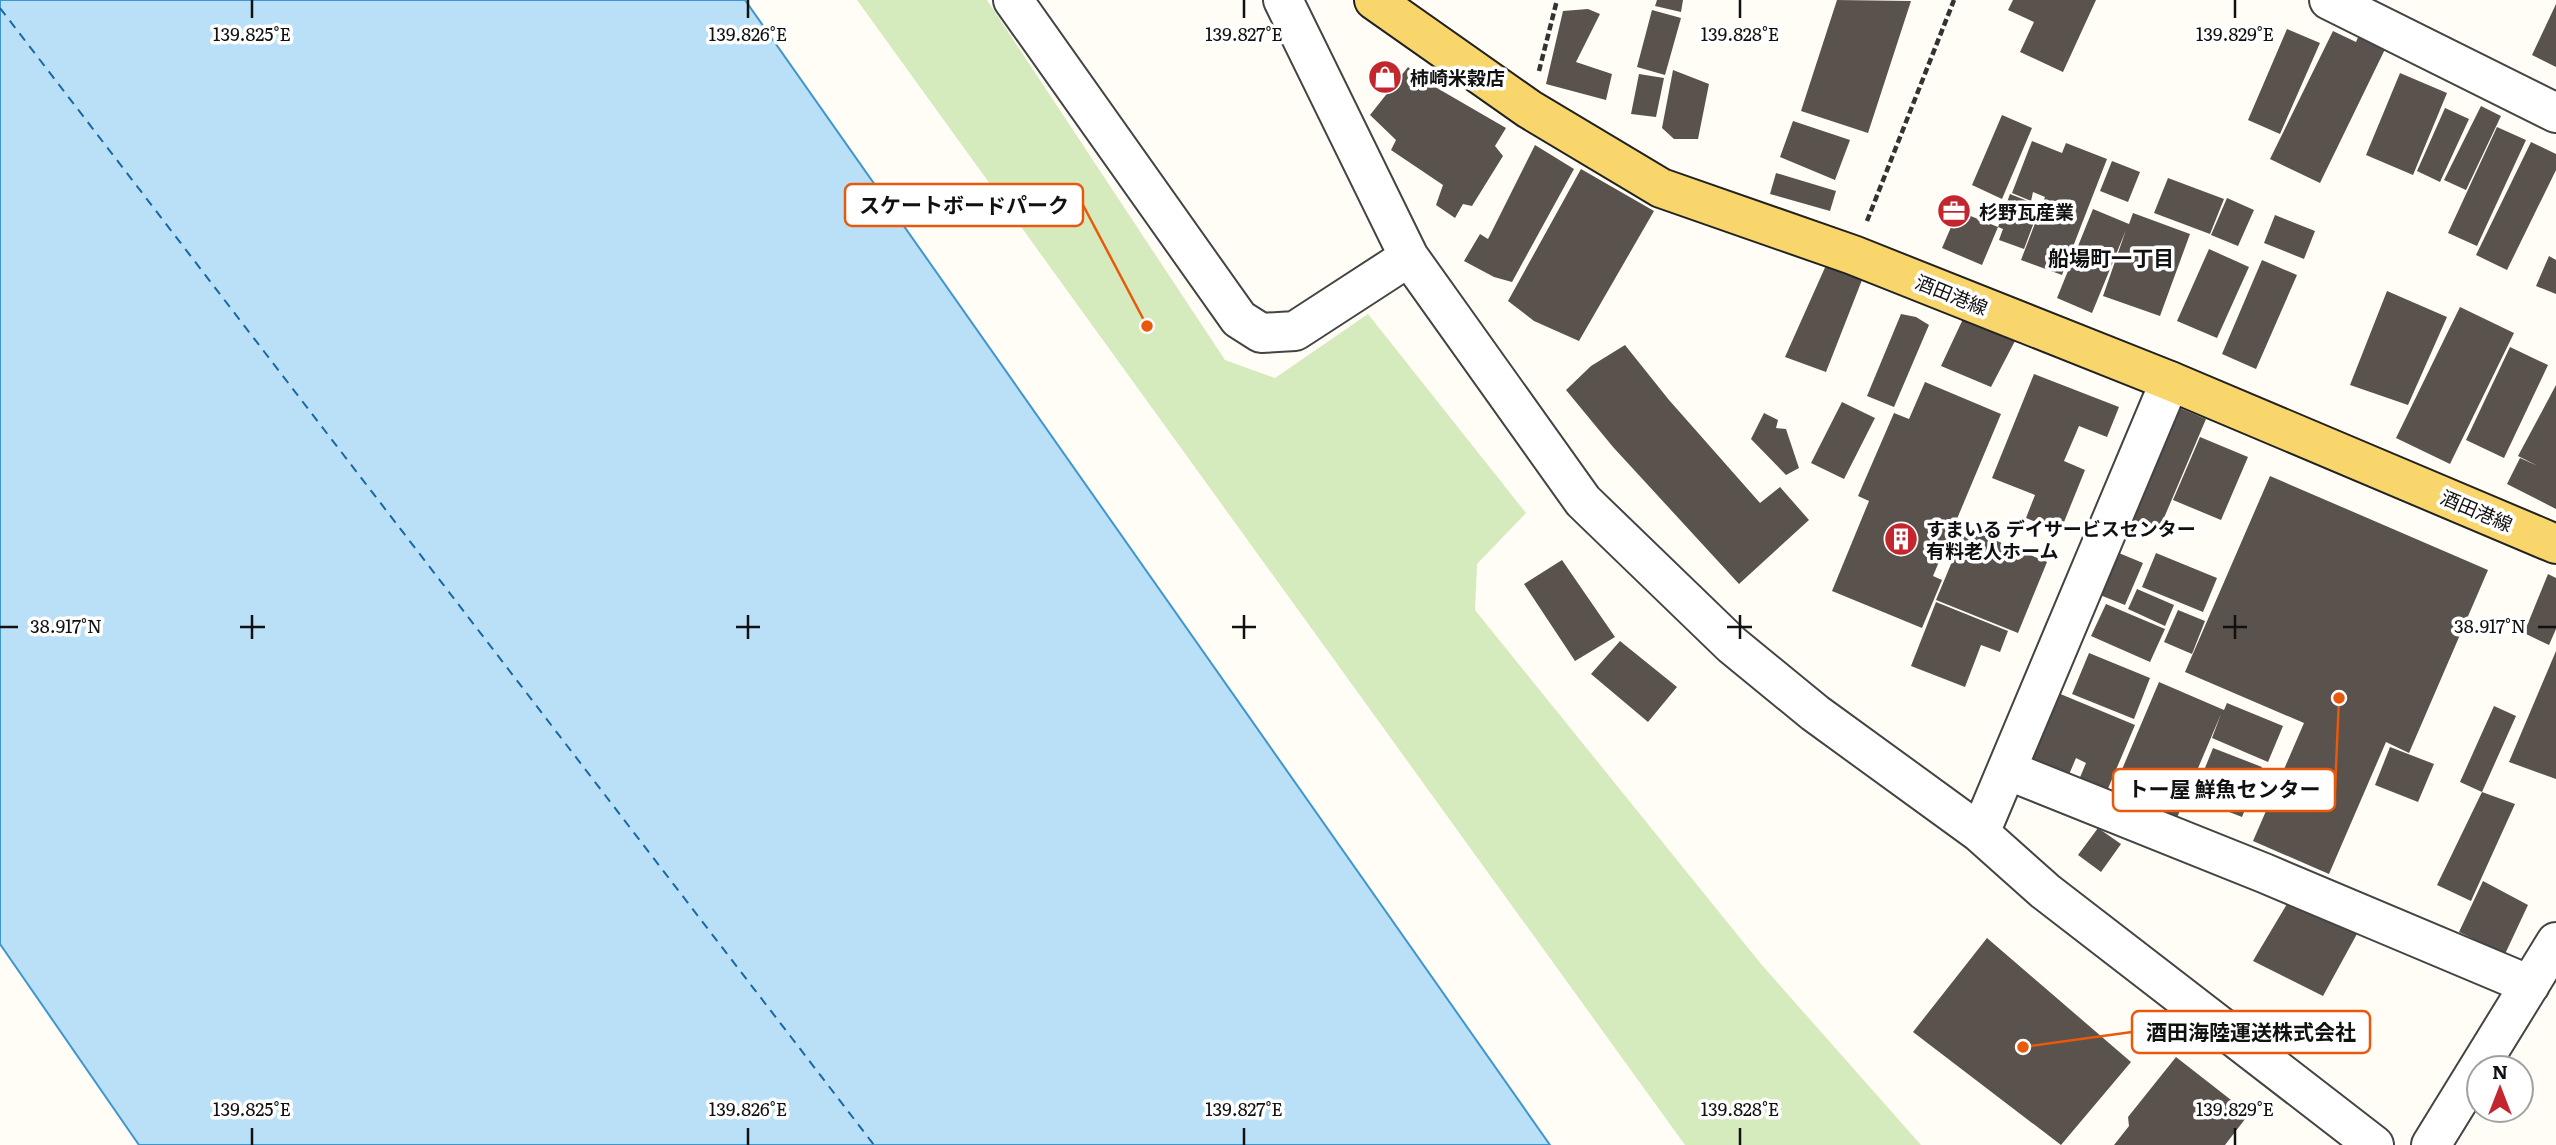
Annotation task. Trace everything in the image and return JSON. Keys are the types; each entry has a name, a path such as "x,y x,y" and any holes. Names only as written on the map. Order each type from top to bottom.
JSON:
{"main road":[{"name":"酒田港線","path":"1374,0 1529,109 1661,188 1853,255 2170,381 2556,544"}],"street":[{"path":"1013,0 1239,319 1261,332 1295,331 1409,257"},
{"path":"1283,0 1409,257 1583,501 1732,645 1815,713 1980,833 2045,891 2374,1145"},
{"path":"2329,0 2556,113"},
{"path":"1980,833 2170,381"},
{"path":"2007,770 2264,873 2530,985"},
{"path":"2431,1145 2556,942"}],"path":[{"path":"1529,109 1557,0"},
{"path":"1853,255 1954,0"}],"green space":[{"path":"857,0 987,0 1225,360 1275,378 1368,314 1526,513 1477,564 1475,610 1761,964 1921,1145 1685,1145"}],"water":[{"path":"0,0 745,0 1550,1145 139,1145 0,944"}],"building":[{"path":"1657,0 1683,0 1681,12 1655,6"},
{"path":"1837,0 1911,1 1868,133 1801,111"},
{"path":"2013,0 2096,0 2063,72 2020,52 2034,22 2008,10"},
{"path":"2556,4 2556,67 2532,55"},
{"path":"1588,9 1600,14 1576,62 1612,74 1606,100 1546,84 1563,11"},
{"path":"1652,10 1681,18 1665,75 1637,67"},
{"path":"2362,28 2389,41 2320,183 2270,159 2333,31 2356,42"},
{"path":"2287,29 2320,43 2280,134 2248,120"},
{"path":"1408,67 1437,88 1506,128 1495,146 1503,156 1472,206 1463,204 1455,218 1436,205 1443,185 1391,150 1396,140 1370,115"},
{"path":"1673,70 1709,84 1698,139 1674,139 1662,128"},
{"path":"2400,73 2447,93 2413,175 2366,155"},
{"path":"1639,74 1664,78 1656,117 1631,114"},
{"path":"2481,106 2501,116 2466,190 2444,180"},
{"path":"2445,108 2469,119 2440,182 2417,171"},
{"path":"2002,115 2032,128 2002,199 1972,185"},
{"path":"1793,121 1850,140 1835,180 1780,157"},
{"path":"2497,127 2526,140 2477,246 2448,233"},
{"path":"2032,141 2062,153 2066,143 2107,159 2062,275 2021,260 2045,197 2033,192 2031,201 2012,193"},
{"path":"2531,142 2556,154 2556,170 2507,270 2476,255"},
{"path":"1535,145 1574,169 1512,282 1494,277 1464,261 1480,234 1488,239"},
{"path":"2112,161 2140,172 2128,202 2100,191"},
{"path":"1581,169 1654,211 1579,341 1534,321 1508,301"},
{"path":"1776,173 1836,191 1830,211 1770,194"},
{"path":"2168,178 2224,199 2210,234 2154,213"},
{"path":"2010,194 2040,206 2024,249 1999,240 2003,229 1998,227"},
{"path":"2227,198 2254,210 2238,246 2211,235"},
{"path":"2093,209 2129,224 2133,213 2190,234 2160,316 2103,296 2126,230 2092,313 2057,298"},
{"path":"1958,211 1998,227 1982,265 1942,248"},
{"path":"2275,215 2315,231 2304,259 2264,243"},
{"path":"2209,249 2249,267 2217,338 2177,321"},
{"path":"2549,256 2556,260 2556,294 2536,286"},
{"path":"2262,260 2297,275 2256,369 2222,354"},
{"path":"1827,263 1862,280 1826,372 1785,357"},
{"path":"2387,291 2447,317 2408,405 2350,385"},
{"path":"2460,307 2514,333 2450,464 2396,438"},
{"path":"1901,314 1916,317 1929,325 1894,407 1867,396"},
{"path":"1963,319 2016,339 1991,387 1941,366"},
{"path":"1625,345 1669,400 1760,503 1780,487 1809,520 1739,584 1613,447 1566,390 1591,366"},
{"path":"2510,347 2548,365 2504,458 2466,440"},
{"path":"2034,374 2119,407 2107,437 2079,426 2064,461 2085,470 2060,532 2026,518 2035,495 1992,478"},
{"name":"すまいる デイサービスセンター 有料老人ホーム","path":"1925,382 2001,414 1933,576 1942,580 1922,628 1832,591 1869,501 1858,496 1894,413 1909,419"},
{"path":"2556,385 2556,509 2507,484 2520,458 2538,466 2518,456"},
{"path":"1842,402 1875,418 1844,479 1811,463"},
{"path":"2175,406 2206,419 2158,532 2127,519"},
{"path":"1764,413 1778,420 1776,428 1786,429 1799,468 1786,475 1751,439"},
{"path":"2200,437 2248,457 2221,520 2173,500"},
{"path":"2270,476 2488,570 2409,753 2386,742 2329,874 2253,841 2304,723 2185,672"},
{"path":"1966,528 2047,562 2018,633 1936,600"},
{"path":"2114,551 2143,563 2125,605 2095,593"},
{"path":"2156,553 2217,578 2203,612 2142,587"},
{"path":"1562,560 1615,637 1575,661 1524,584"},
{"path":"2548,574 2556,578 2556,629 2549,645 2524,633"},
{"path":"2137,589 2174,605 2165,626 2128,609"},
{"path":"1936,602 2008,631 2000,652 1981,645 1965,687 1911,666"},
{"path":"2106,604 2165,629 2150,662 2091,636"},
{"path":"2178,610 2205,621 2192,654 2164,642"},
{"path":"1620,641 1677,687 1648,722 1591,674"},
{"path":"2556,651 2556,779 2509,762"},
{"path":"2089,653 2150,678 2134,719 2072,694"},
{"path":"2159,682 2224,710 2227,703 2283,726 2268,762 2212,738 2221,714 2176,820 2112,793"},
{"path":"2058,693 2135,725 2104,798 2076,787 2086,763 2076,758 2065,784 2027,768"},
{"path":"2494,706 2516,716 2482,792 2460,782"},
{"path":"2390,747 2434,764 2418,802 2375,785"},
{"path":"2213,748 2262,767 2242,817 2193,798"},
{"path":"2482,792 2515,804 2471,901 2437,885"},
{"path":"2098,828 2121,844 2101,872 2078,855"},
{"path":"2483,881 2528,905 2505,954 2459,932"},
{"path":"2290,899 2358,932 2323,996 2253,961"},
{"path":"1987,938 2131,1062 2061,1145 1913,1032"},
{"path":"2176,1057 2249,1114 2225,1145 2114,1145 2129,1126 2128,1117"}],"ferry route":[{"path":"0,8 874,1145"}],"place":[{"name":"柿崎米穀店","path":"1385,77"},
{"name":"杉野瓦産業","path":"1954,211"},
{"name":"スケートボードパーク","path":"1147,326"},
{"name":"すまいる デイサービスセンター 有料老人ホーム","path":"1901,539"},
{"name":"トー屋 鮮魚センター","path":"2339,698"},
{"name":"酒田海陸運送株式会社","path":"2023,1047"}],"district":[{"name":"船場町一丁目","path":"2111,256"}]}
